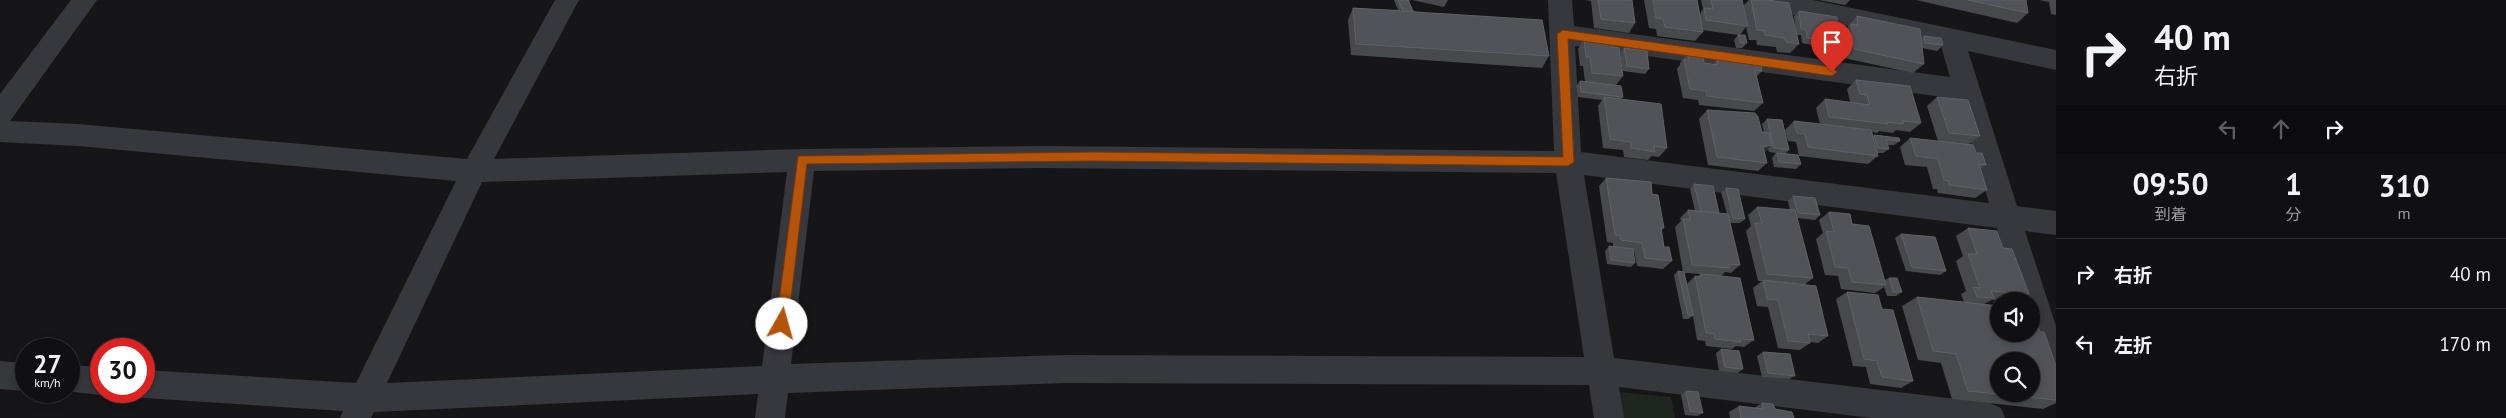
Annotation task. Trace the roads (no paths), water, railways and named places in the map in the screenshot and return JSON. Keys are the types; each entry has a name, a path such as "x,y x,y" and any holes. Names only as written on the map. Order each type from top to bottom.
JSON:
{"street":[{"path":"0,114 85,0"},
{"path":"360,408 474,171 567,0"},
{"path":"1560,0 1568,162 1609,418"},
{"path":"1766,0 2056,60"},
{"path":"1563,34 1967,90"},
{"path":"1951,38 2056,373"},
{"path":"0,131 87,136 474,171 802,160 1094,156 1568,162 2056,223"},
{"path":"770,418 802,160"},
{"path":"155,385 360,408 776,379 1065,369 1602,371 1990,418"},
{"path":"0,375 15,376"}]}
